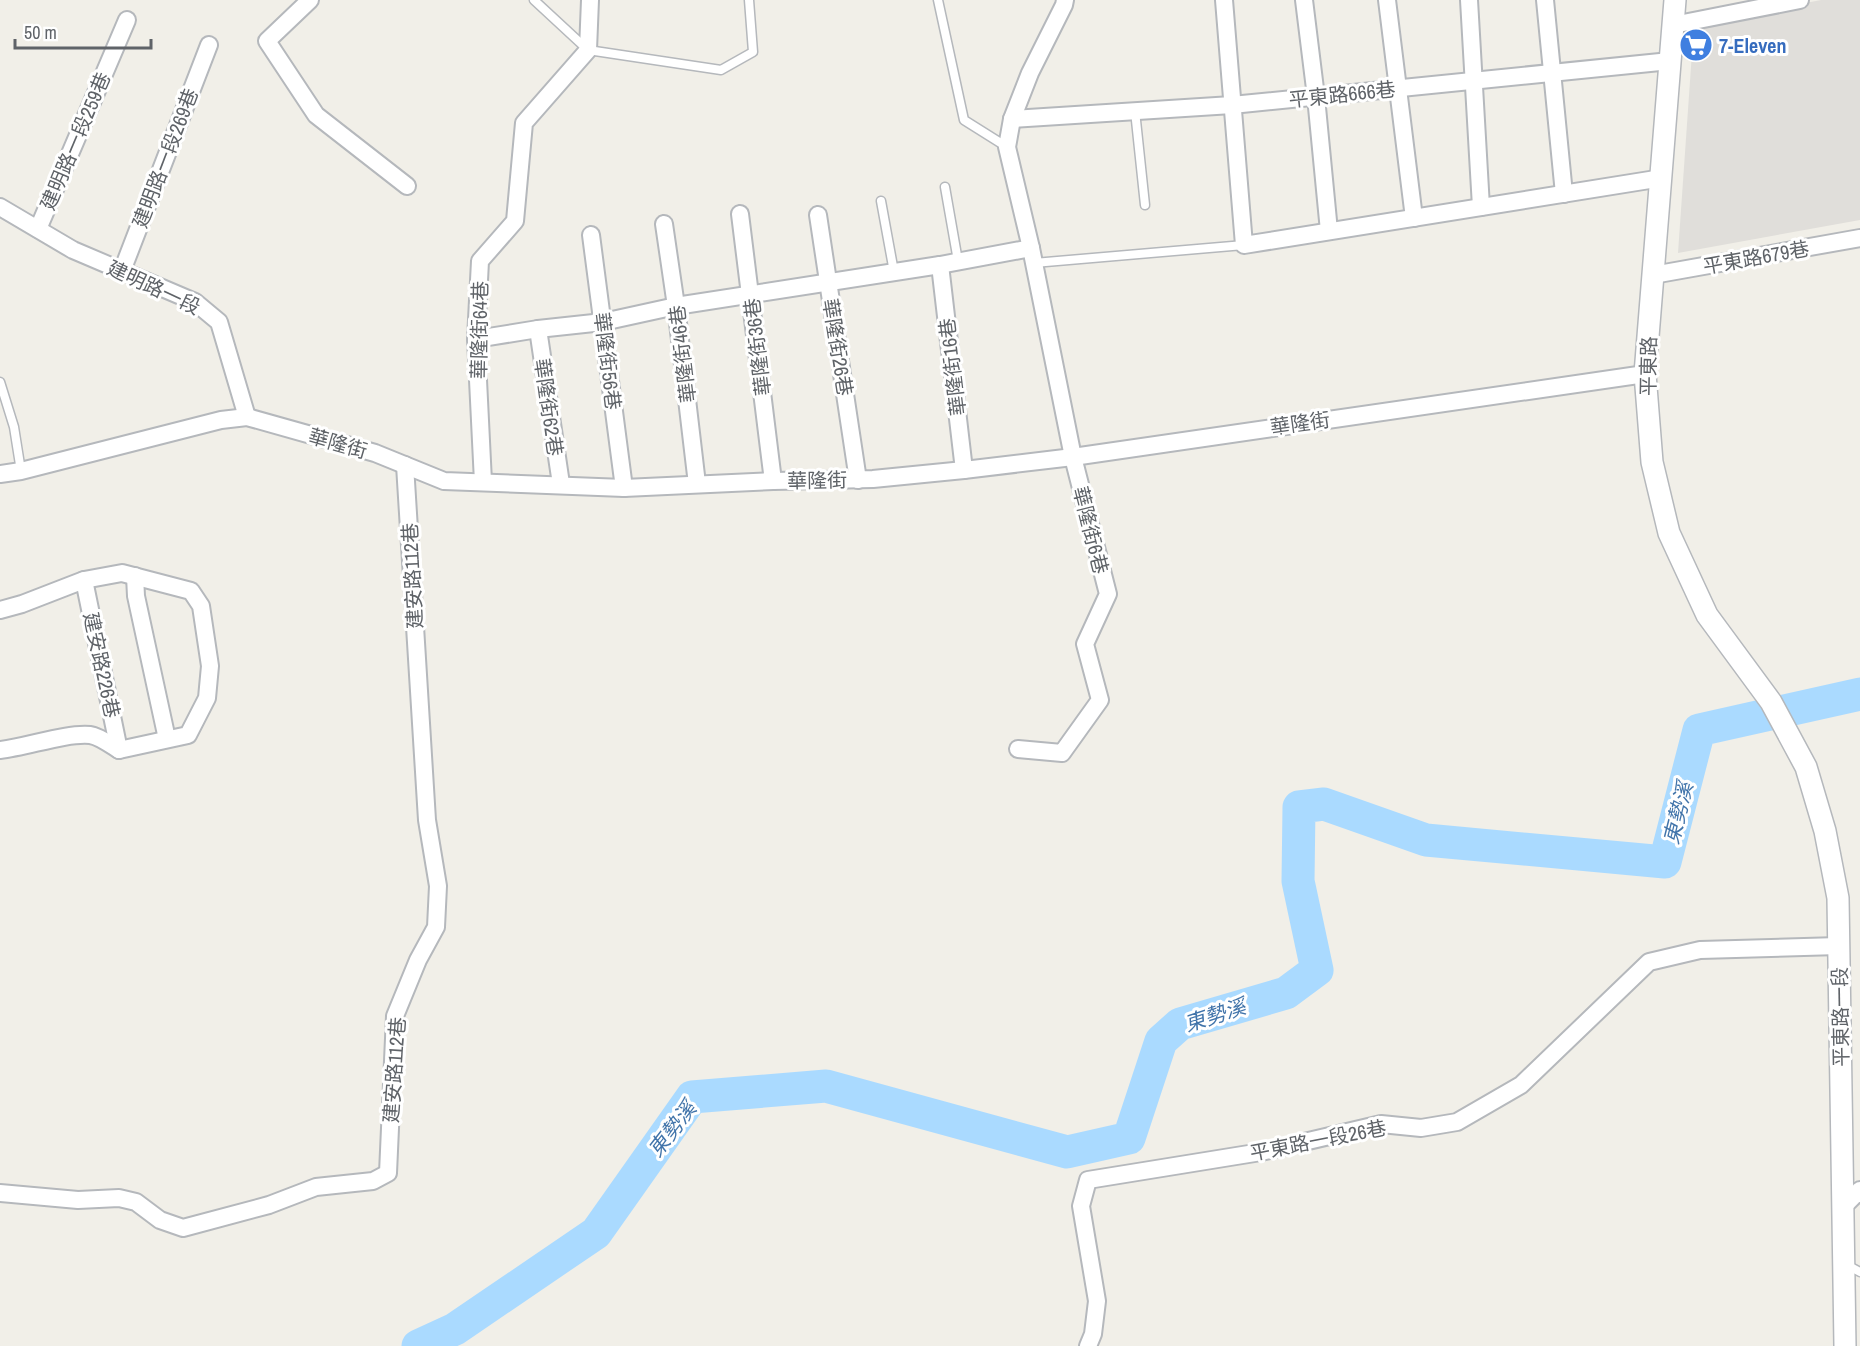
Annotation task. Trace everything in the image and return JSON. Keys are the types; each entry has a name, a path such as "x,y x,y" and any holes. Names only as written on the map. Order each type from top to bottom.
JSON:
{"street":[{"path":"310,0 267,41 316,115 407,186"},
{"path":"588,50 590,0"},
{"path":"1007,147 1012,119 1030,73 1065,0"},
{"path":"1224,0 1244,245 1662,178"},
{"path":"1304,0 1317,97 1329,231"},
{"path":"1387,0 1414,218"},
{"path":"1469,0 1480,207"},
{"path":"1545,0 1564,194"},
{"name":"平東路","path":"1675,0 1645,374 1652,462 1669,533 1707,615 1771,702"},
{"path":"1673,25 1800,0"},
{"name":"建明路一段259巷","path":"38,229 127,20"},
{"name":"建明路一段269巷","path":"122,271 209,45"},
{"name":"華隆街64巷","path":"483,482 476,339 480,261 515,221 524,123 588,50"},
{"name":"平東路666巷","path":"1012,119 1232,105 1670,61"},
{"name":"華隆街6巷","path":"1007,147 1033,255 1073,457 1108,594 1085,644 1100,700 1062,753 1018,749"},
{"name":"建明路一段","path":"0,207 73,250 195,302 219,322 248,417"},
{"name":"華隆街36巷","path":"740,214 773,481"},
{"name":"華隆街26巷","path":"818,215 858,480"},
{"name":"華隆街46巷","path":"664,224 697,484"},
{"name":"華隆街56巷","path":"591,235 624,488"},
{"name":"平東路679巷","path":"1653,275 1860,238"},
{"path":"476,339 603,322 676,306 958,261 1033,255"},
{"name":"華隆街16巷","path":"940,265 964,470"},
{"name":"華隆街62巷","path":"538,329 561,484"},
{"name":"華隆街","path":"0,474 21,471 221,420 248,417 375,453 444,481 624,488 773,481 858,480 1073,457 1645,374"},
{"name":"建安路112巷","path":"0,1193 78,1200 119,1198 136,1202 160,1220 183,1228 269,1205 316,1187 373,1181 388,1173 395,1016 418,960 436,927 438,886 427,820 405,465"},
{"path":"0,610 84,580 122,573 191,591 201,606 210,666 207,698 189,735 119,750"},
{"path":"135,576 136,596 167,739"},
{"name":"建安路226巷","path":"84,580 119,750"},
{"name":"平東路一段","path":"1771,702 1806,767 1825,831 1838,898 1844,1206 1852,1268 1845,1346"},
{"name":"建安路226巷","path":"0,750 71,736 92,735 119,750"},
{"name":"平東路一段26巷","path":"1088,1346 1093,1334 1097,1301 1081,1206 1088,1180 1261,1152 1381,1124 1421,1128 1457,1122 1521,1085 1649,962 1700,950 1839,945"},
{"path":"1844,1206 1860,1190"}],"lane":[{"path":"534,0 588,50 721,70 753,52 748,0"},
{"path":"938,0 964,120 1007,147"},
{"path":"1135,111 1145,205"},
{"path":"945,187 958,261"},
{"path":"881,201 894,272"},
{"path":"1033,255 1244,245"},
{"path":"0,382 14,427 21,471"}],"shaded area":[{"path":"1821,0 1860,0 1860,220 1678,253 1694,24"}],"waterway":[{"name":"東勢溪","path":"418,1346 455,1329 596,1233 692,1097 826,1086 1067,1152 1129,1138 1161,1041 1180,1024 1286,993 1317,970 1298,881 1299,807 1324,804 1426,840 1665,862 1699,730 1860,694"}],"place":[{"name":"7-Eleven","path":"1696,45"}]}
